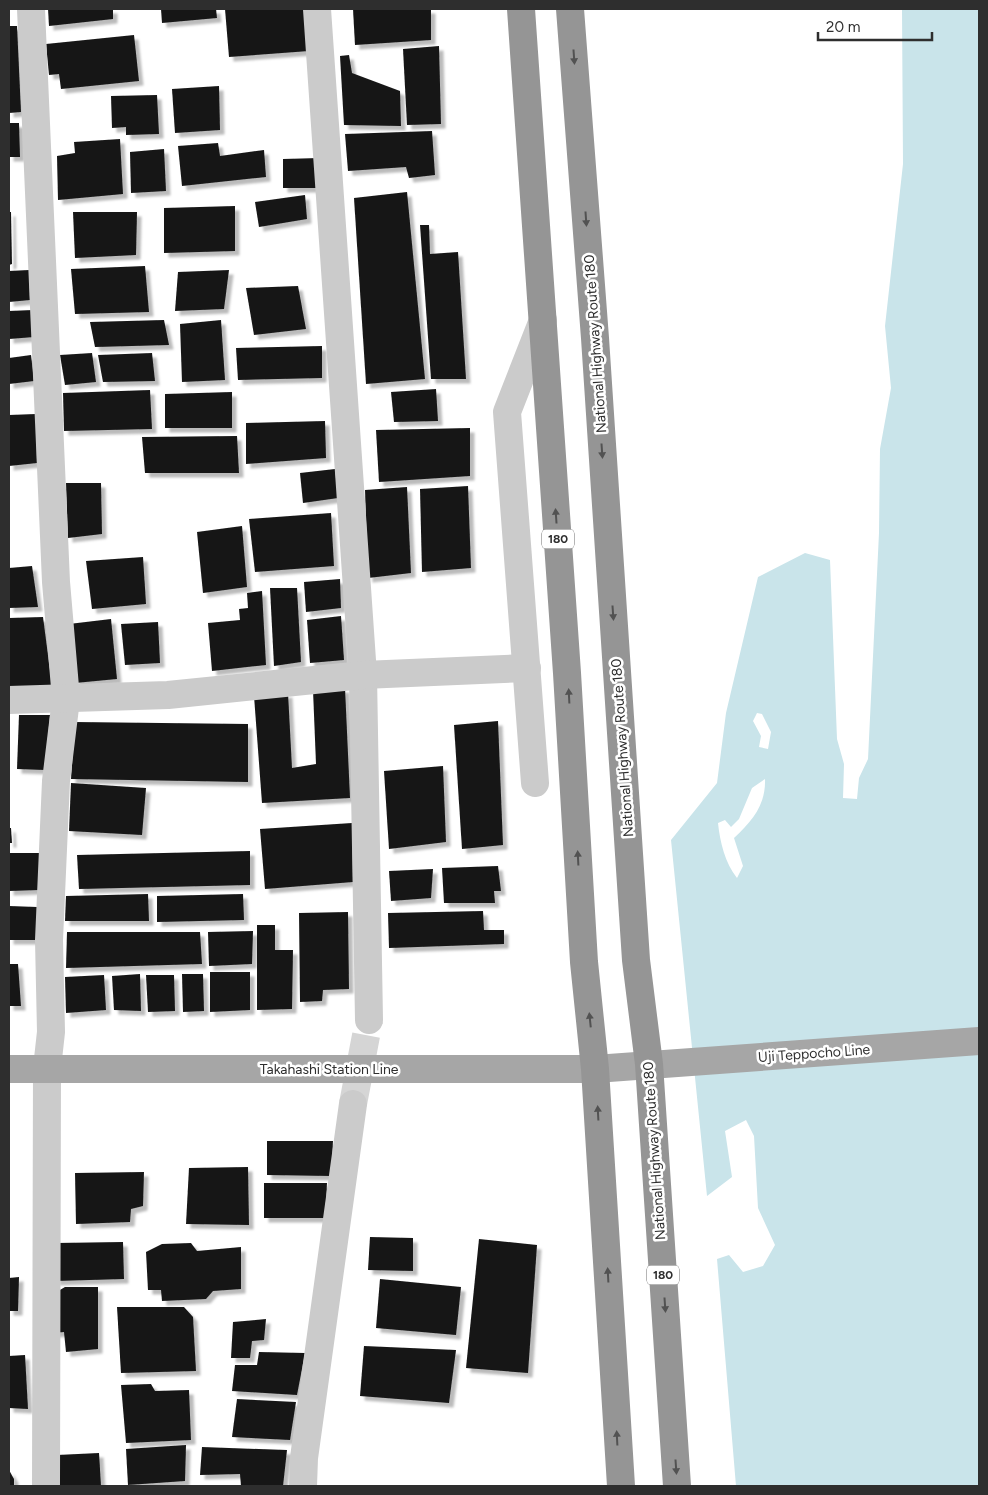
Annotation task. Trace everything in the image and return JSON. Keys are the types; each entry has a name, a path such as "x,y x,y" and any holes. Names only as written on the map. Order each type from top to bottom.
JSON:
{"highway":[{"name":"180","path":"521,9 567,664 584,962 595,1069 621,1486"},
{"name":"National Highway Route 180","path":"570,9 596,358 636,960 649,1064 677,1486"}],"main road":[{"name":"Uji Teppocho Line","path":"649,1064 979,1041"},
{"name":"Takahashi Station Line","path":"9,1069 595,1069 649,1064"}],"street":[{"path":"31,9 56,582 66,699 56,781 49,940 51,1032 47,1068 46,1486"},
{"path":"317,9 363,675 369,1020"},
{"path":"535,782 507,412 543,320"},
{"path":"9,700 168,695 363,675 527,668"},
{"path":"303,1486 306,1448 353,1104"}],"water":[{"path":"902,9 979,9 979,1486 736,1486 717,1259 729,1255 743,1272 763,1266 775,1245 758,1208 754,1136 746,1120 725,1131 732,1177 707,1196 671,840 717,783 726,713 758,577 805,553 830,560 837,739 844,764 843,798 857,799 859,778 868,759 879,533 880,449 891,388 885,326 903,164","holes":["757,713 762,714 771,732 768,749 759,747 761,736 753,721","765,779 763,797 757,812 734,838 743,866 737,878 729,866 724,852 718,823 725,820 731,827 739,819 752,788"]}],"building":[{"path":"48,9 113,9 113,19 49,26"},
{"path":"161,9 216,9 217,18 162,23"},
{"path":"225,9 306,9 309,51 229,57"},
{"path":"353,9 431,9 431,40 355,45"},
{"path":"9,26 17,26 21,112 9,113"},
{"path":"134,35 139,81 61,89 59,74 49,75 46,44"},
{"path":"439,46 441,124 407,125 403,49"},
{"path":"349,55 352,73 400,91 401,126 344,125 340,56"},
{"path":"219,86 220,130 175,133 172,89"},
{"path":"157,95 159,134 126,135 126,127 112,128 111,96"},
{"path":"9,123 19,123 20,157 9,157"},
{"path":"432,131 435,175 409,178 406,167 348,171 345,134"},
{"path":"120,139 123,194 58,200 57,156 75,153 74,142"},
{"path":"218,143 220,156 264,150 266,177 182,186 178,146"},
{"path":"164,149 166,191 131,193 130,152"},
{"path":"320,158 320,188 283,188 283,159"},
{"path":"407,192 425,379 366,384 354,198"},
{"path":"305,195 307,219 259,227 255,202"},
{"path":"235,206 235,251 164,253 164,208"},
{"path":"9,212 11,212 12,264 9,265"},
{"path":"73,212 137,212 136,255 75,258"},
{"path":"420,225 429,225 430,254 458,252 466,379 431,379"},
{"path":"145,266 149,312 75,314 71,269"},
{"path":"29,270 30,300 9,302 9,271"},
{"path":"229,270 224,309 175,311 178,272"},
{"path":"298,286 306,329 254,335 246,288"},
{"path":"33,310 34,337 9,339 9,311"},
{"path":"164,320 169,345 95,347 90,322"},
{"path":"221,320 225,380 182,382 180,324"},
{"path":"322,346 322,378 238,380 236,348"},
{"path":"92,353 96,382 65,385 60,355"},
{"path":"152,353 155,381 103,382 98,355"},
{"path":"31,355 34,381 9,384 9,358"},
{"path":"436,389 438,421 394,422 391,392"},
{"path":"150,390 152,429 64,431 63,393"},
{"path":"232,392 232,428 165,428 165,394"},
{"path":"36,414 37,463 9,466 9,415"},
{"path":"325,421 326,458 246,464 246,423"},
{"path":"470,428 470,476 379,482 376,430"},
{"path":"237,436 239,473 145,473 142,437"},
{"path":"335,469 338,498 303,503 300,473"},
{"path":"66,483 101,483 102,534 68,538"},
{"path":"468,486 471,568 422,572 420,489"},
{"path":"407,487 411,573 368,578 365,490"},
{"path":"331,513 334,566 255,572 249,519"},
{"path":"242,526 247,587 203,593 197,532"},
{"path":"143,557 146,604 92,609 86,561"},
{"path":"32,566 38,607 9,608 9,568"},
{"path":"340,579 341,608 306,612 304,582"},
{"path":"270,588 297,588 301,662 274,666"},
{"path":"262,591 266,665 212,671 208,623 240,620 239,609 248,608 247,593"},
{"path":"341,616 344,660 310,663 307,620"},
{"path":"43,617 52,686 9,688 9,618"},
{"path":"111,619 117,679 75,683 69,624"},
{"path":"158,622 160,663 125,665 121,624"},
{"path":"345,688 350,798 262,803 254,696 288,693 292,768 316,764 313,690"},
{"path":"19,715 50,715 45,770 17,769"},
{"path":"498,721 503,845 462,849 454,725"},
{"path":"75,722 248,724 248,782 71,779"},
{"path":"443,766 446,842 389,849 384,771"},
{"path":"71,783 146,788 142,835 69,831"},
{"path":"352,823 353,882 265,889 260,829"},
{"path":"9,828 11,828 12,843 9,843"},
{"path":"250,851 250,885 79,889 77,855"},
{"path":"9,853 39,853 39,890 9,891"},
{"path":"498,866 501,891 494,891 495,903 444,903 442,868"},
{"path":"433,869 431,898 391,901 389,871"},
{"path":"148,894 149,921 65,921 66,896"},
{"path":"243,894 244,920 157,922 157,896"},
{"path":"9,906 37,907 38,940 9,940"},
{"path":"483,911 484,930 504,930 504,944 389,948 388,913"},
{"path":"348,912 349,989 323,990 322,1001 300,1002 299,913"},
{"path":"257,925 275,925 275,950 293,950 292,1009 257,1010"},
{"path":"253,931 252,964 209,966 208,932"},
{"path":"67,932 200,932 202,964 66,968"},
{"path":"9,964 18,964 21,1006 9,1006"},
{"path":"210,972 250,972 250,1010 210,1012"},
{"path":"140,974 141,1011 114,1010 112,976"},
{"path":"182,974 203,974 204,1011 183,1012"},
{"path":"104,975 106,1010 66,1013 65,977"},
{"path":"146,975 174,975 175,1011 148,1012"},
{"path":"267,1141 333,1141 331,1176 267,1175"},
{"path":"248,1167 249,1225 186,1224 189,1168"},
{"path":"144,1172 143,1206 131,1209 130,1222 76,1224 75,1173"},
{"path":"264,1183 327,1183 325,1218 264,1218"},
{"path":"370,1237 413,1238 413,1271 368,1270"},
{"path":"479,1239 537,1245 528,1373 466,1368"},
{"path":"123,1242 124,1279 55,1281 56,1243"},
{"path":"191,1243 197,1251 241,1247 241,1289 213,1291 206,1299 162,1301 161,1290 148,1290 146,1252 162,1244"},
{"path":"19,1277 18,1311 9,1311 9,1278"},
{"path":"380,1279 461,1287 456,1335 376,1328"},
{"path":"65,1287 98,1287 98,1349 66,1352 64,1332 53,1333 53,1294"},
{"path":"117,1307 184,1307 193,1317 196,1371 121,1373"},
{"path":"266,1319 264,1340 252,1341 250,1358 231,1358 233,1322"},
{"path":"364,1346 456,1350 449,1403 360,1396"},
{"path":"259,1352 305,1353 297,1395 232,1391 235,1365 257,1365"},
{"path":"25,1355 28,1409 9,1408 9,1356"},
{"path":"151,1384 155,1391 189,1390 191,1440 126,1443 121,1385"},
{"path":"237,1399 296,1402 290,1440 232,1437"},
{"path":"186,1445 185,1481 128,1485 126,1449"},
{"path":"202,1447 287,1450 283,1486 241,1486 240,1474 200,1475"},
{"path":"99,1453 101,1486 58,1486 57,1455"},
{"path":"9,1470 14,1479 14,1486 9,1486"}],"tunnel":[{"path":"353,1104 369,1020"}]}
